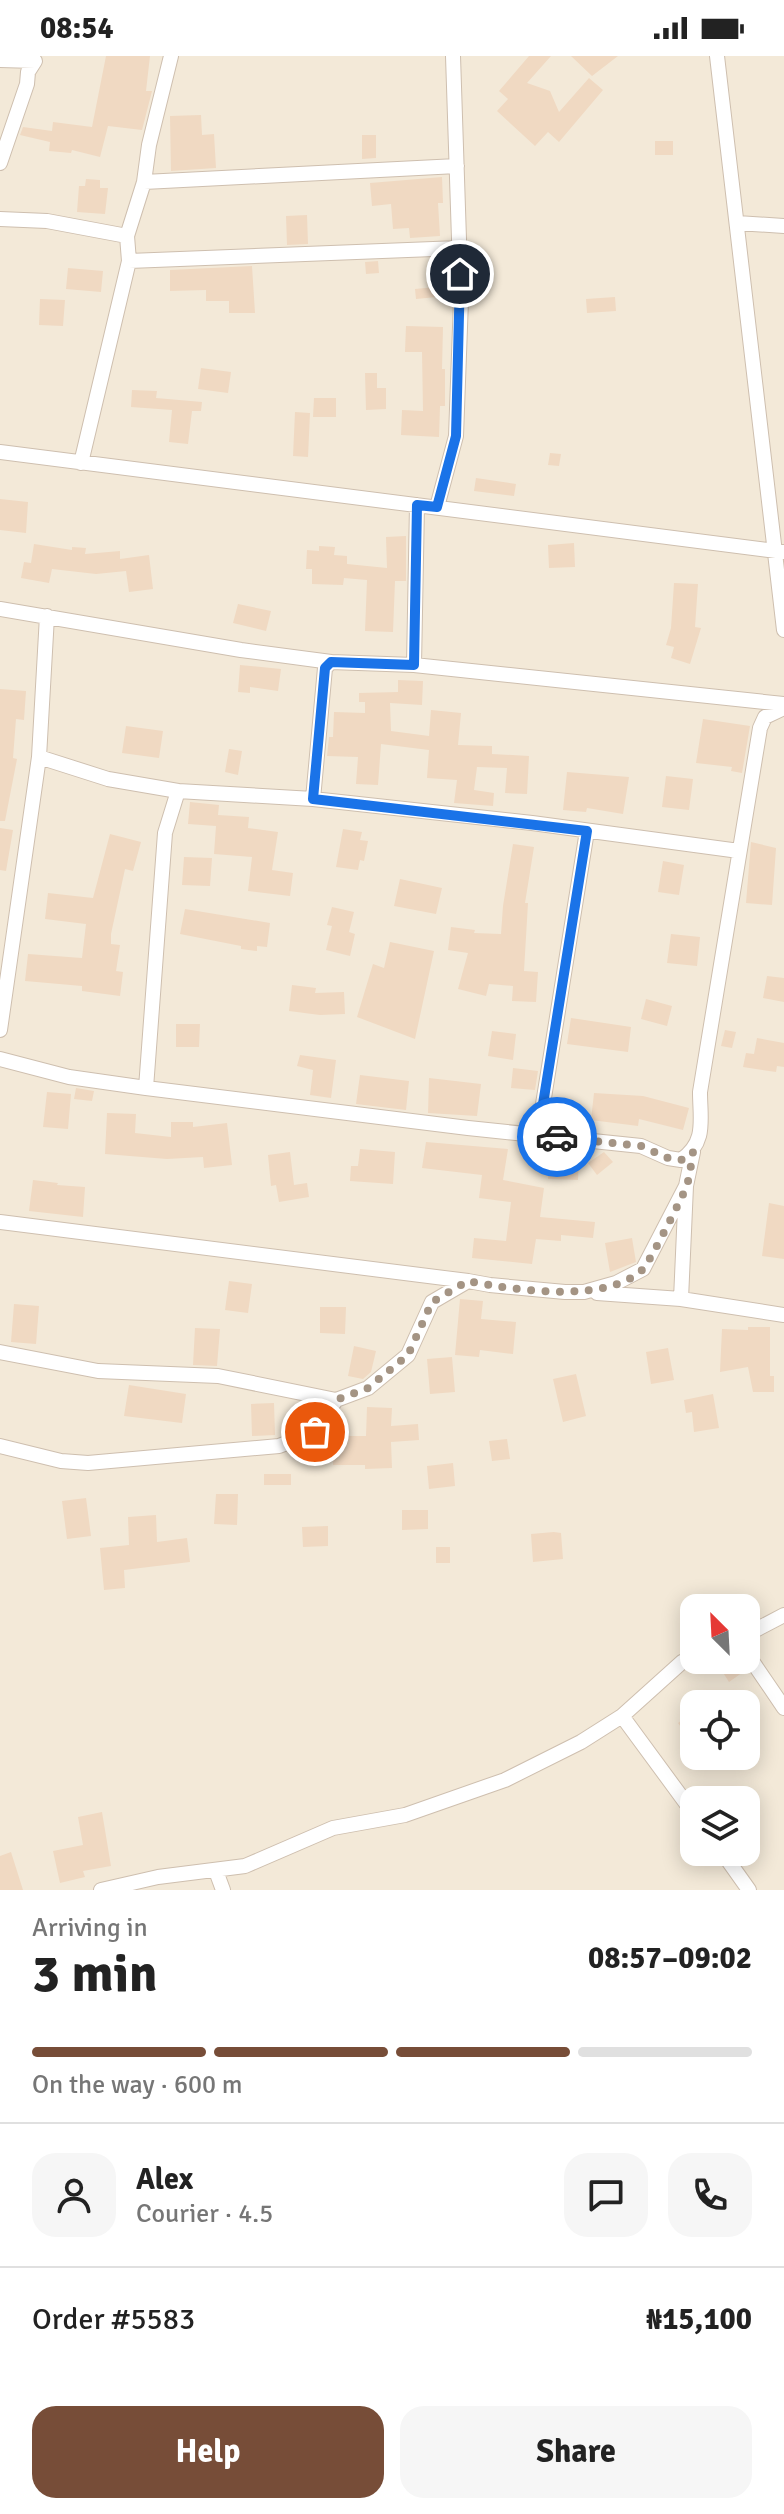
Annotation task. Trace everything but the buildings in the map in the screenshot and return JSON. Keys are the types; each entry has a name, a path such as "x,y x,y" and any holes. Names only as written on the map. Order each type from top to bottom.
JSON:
{"street":[{"path":"81,463 129,261 127,236 144,182 149,145 171,56"},
{"path":"437,507 456,436 461,300 453,56"},
{"path":"717,56 780,552 784,630"},
{"path":"0,60 35,61 28,72 27,84 0,163"},
{"path":"144,182 457,166"},
{"path":"0,219 47,221 127,236"},
{"path":"737,223 784,226"},
{"path":"129,261 459,248"},
{"path":"0,452 780,552"},
{"path":"414,665 417,505"},
{"path":"0,609 331,662 414,665 784,706"},
{"path":"0,1030 39,757 47,616"},
{"path":"313,799 325,668 331,662"},
{"path":"681,1299 686,1186 693,1152 700,1138 700,1092 760,728 765,717 784,706"},
{"path":"39,757 108,779 178,791 313,799 739,851"},
{"path":"146,1088 165,833 178,791"},
{"path":"538,1135 587,831"},
{"path":"0,1059 69,1077 146,1088 641,1146 668,1158 681,1160 693,1152"},
{"path":"584,1292 616,1283 643,1269 686,1186"},
{"path":"0,1222 505,1287 681,1299 784,1315"},
{"path":"0,1352 98,1371 218,1376 336,1400 368,1388 408,1355 432,1302 468,1281"},
{"path":"0,1446 61,1461 96,1463 279,1446 315,1432 336,1400"},
{"path":"760,1628 784,1615"},
{"path":"101,1890 158,1877 245,1866 333,1828 405,1815 505,1780 581,1742 622,1716 680,1664"},
{"path":"760,1673 784,1708"},
{"path":"622,1716 680,1795"},
{"path":"732,1866 749,1890"},
{"path":"216,1871 223,1890"}],"shaded area":[{"path":"0,56 784,56 784,1890 0,1890"}],"way so far":[{"path":"315,1432 336,1400 368,1388 408,1355 432,1302 468,1281 584,1292 616,1283 643,1269 686,1186 693,1152 681,1160 668,1158 641,1146 557,1137"}],"route":[{"path":"460,274 456,436 437,507 417,505 414,665 331,662 325,668 313,799 587,831 538,1135 557,1137"}]}
